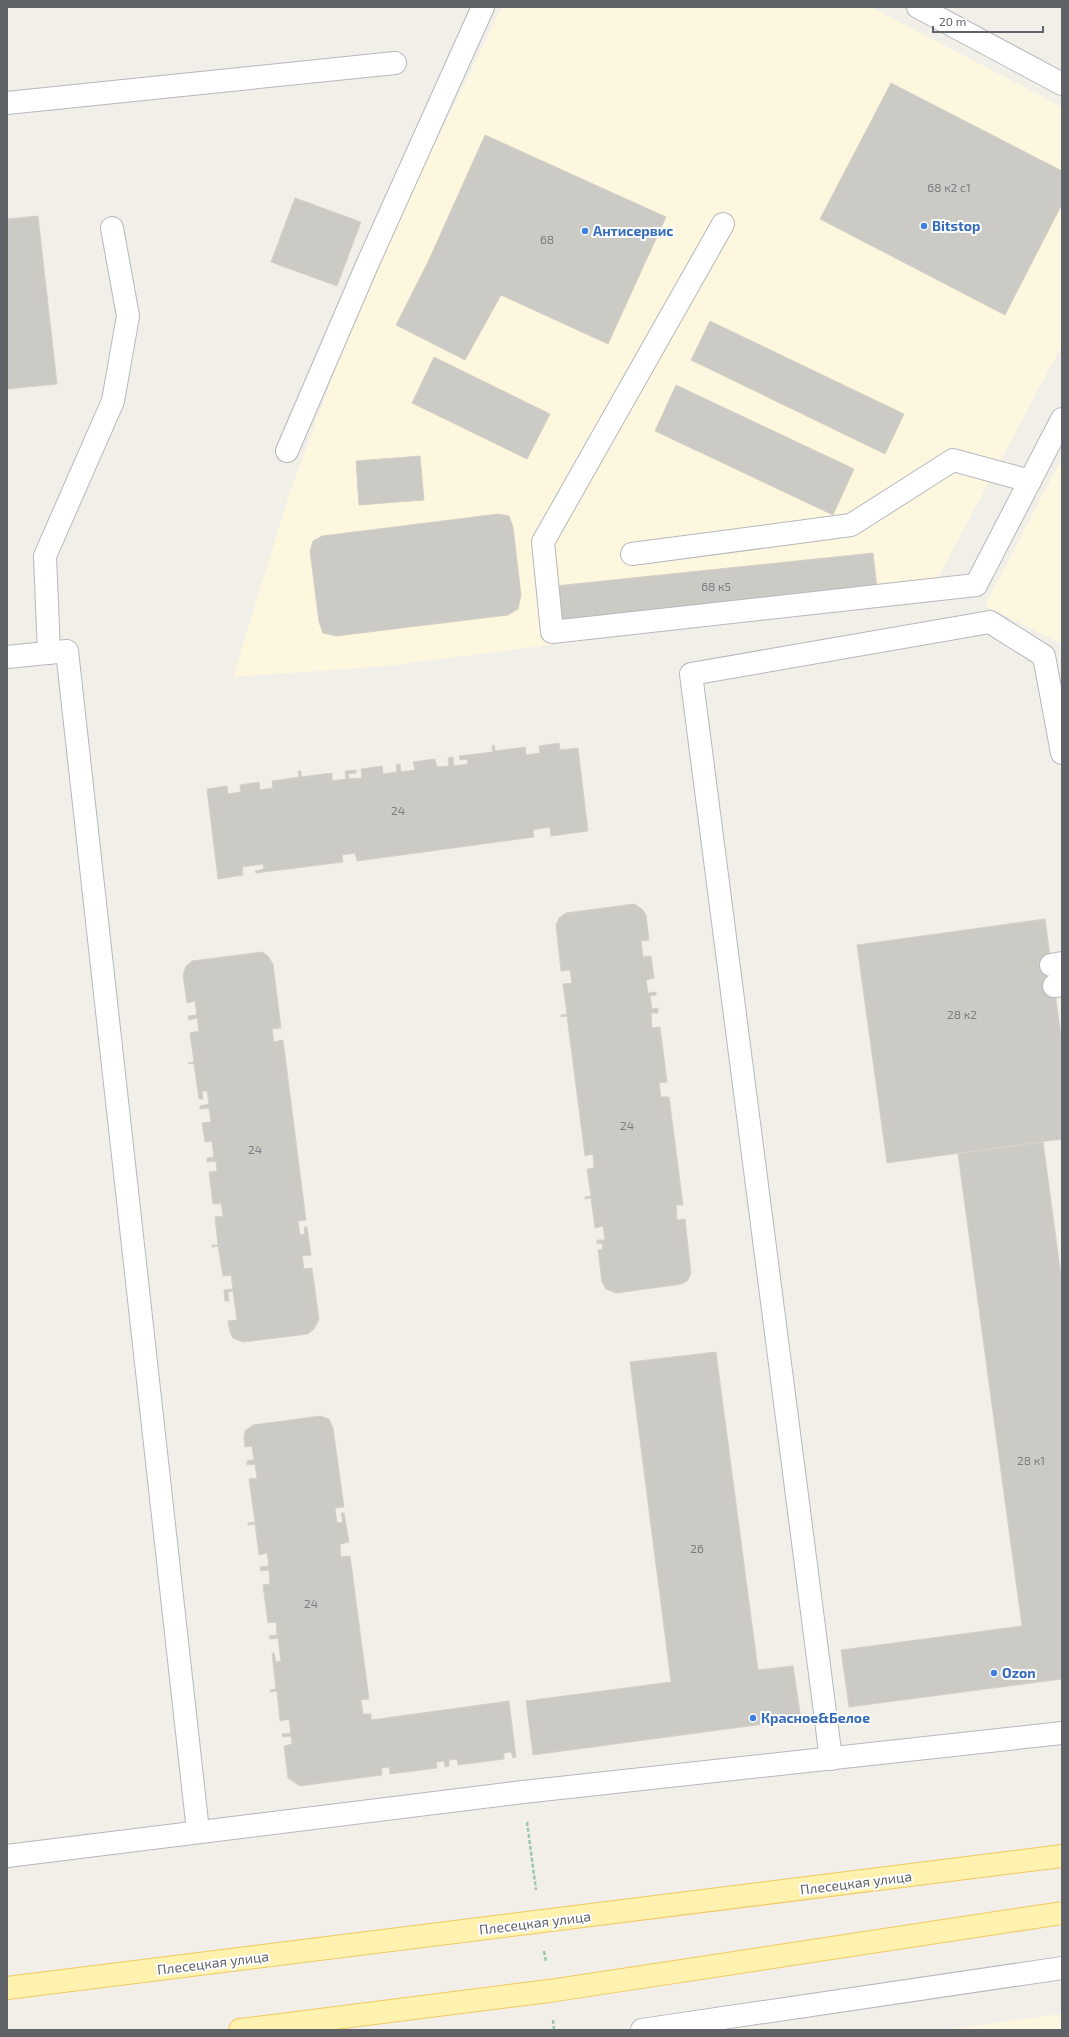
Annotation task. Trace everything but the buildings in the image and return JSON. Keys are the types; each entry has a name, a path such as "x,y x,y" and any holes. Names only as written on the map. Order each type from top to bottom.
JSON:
{"main road":[{"name":"Плесецкая улица","path":"7,1988 1062,1856"},
{"path":"240,2030 549,1991 1062,1913"}],"street":[{"path":"287,451 367,265 483,7"},
{"path":"918,7 1062,84"},
{"path":"7,103 395,63"},
{"path":"723,224 543,542 552,632 976,585 1062,419"},
{"path":"49,653 45,556 113,401 128,316 112,228"},
{"path":"632,554 852,525 953,460 1030,481"},
{"path":"832,1759 691,674 990,622 1044,656 1062,753"},
{"path":"7,657 67,652 198,1831"},
{"path":"7,1856 198,1831 524,1792 832,1759 1062,1732"},
{"path":"642,2030 1062,1968"}],"shaded area":[{"path":"502,7 871,7 1062,107 1062,345 928,596 387,666 233,677 290,492 368,281"},
{"path":"1062,458 1062,644 985,606"},
{"path":"1062,2014 1062,2030 943,2030"}],"place":[{"name":"Bitstop","path":"924,226"},
{"name":"Антисервис","path":"585,231"},
{"name":"Ozon","path":"994,1673"},
{"name":"Красное&Белое","path":"753,1718"}]}
